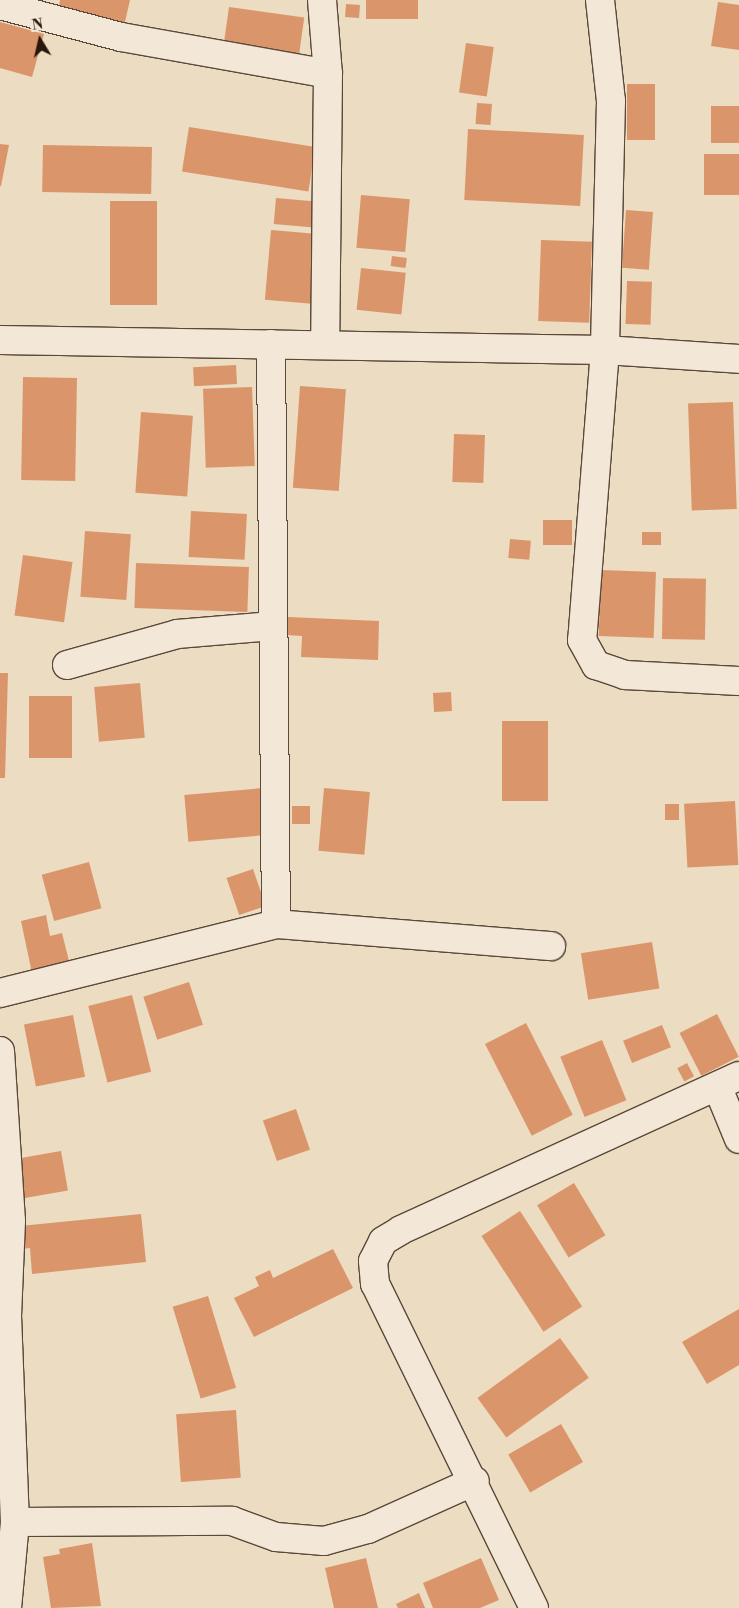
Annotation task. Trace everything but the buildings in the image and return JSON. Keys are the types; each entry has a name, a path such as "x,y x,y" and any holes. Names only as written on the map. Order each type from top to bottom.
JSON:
{"street":[{"path":"322,0 328,74 325,345"},
{"path":"600,0 611,101 605,350 582,640 596,665 625,675 739,681"},
{"path":"0,6 121,37 328,74"},
{"path":"0,340 605,350 739,358"},
{"path":"271,344 276,924"},
{"path":"67,665 177,634 273,626"},
{"path":"0,994 276,924 551,946"},
{"path":"0,1051 11,1221 7,1315 15,1522 8,1608"},
{"path":"534,1608 475,1480 375,1284 373,1261 382,1241 728,1082 739,1139"},
{"path":"15,1522 224,1521 276,1537 324,1541 368,1529 475,1480"}]}
